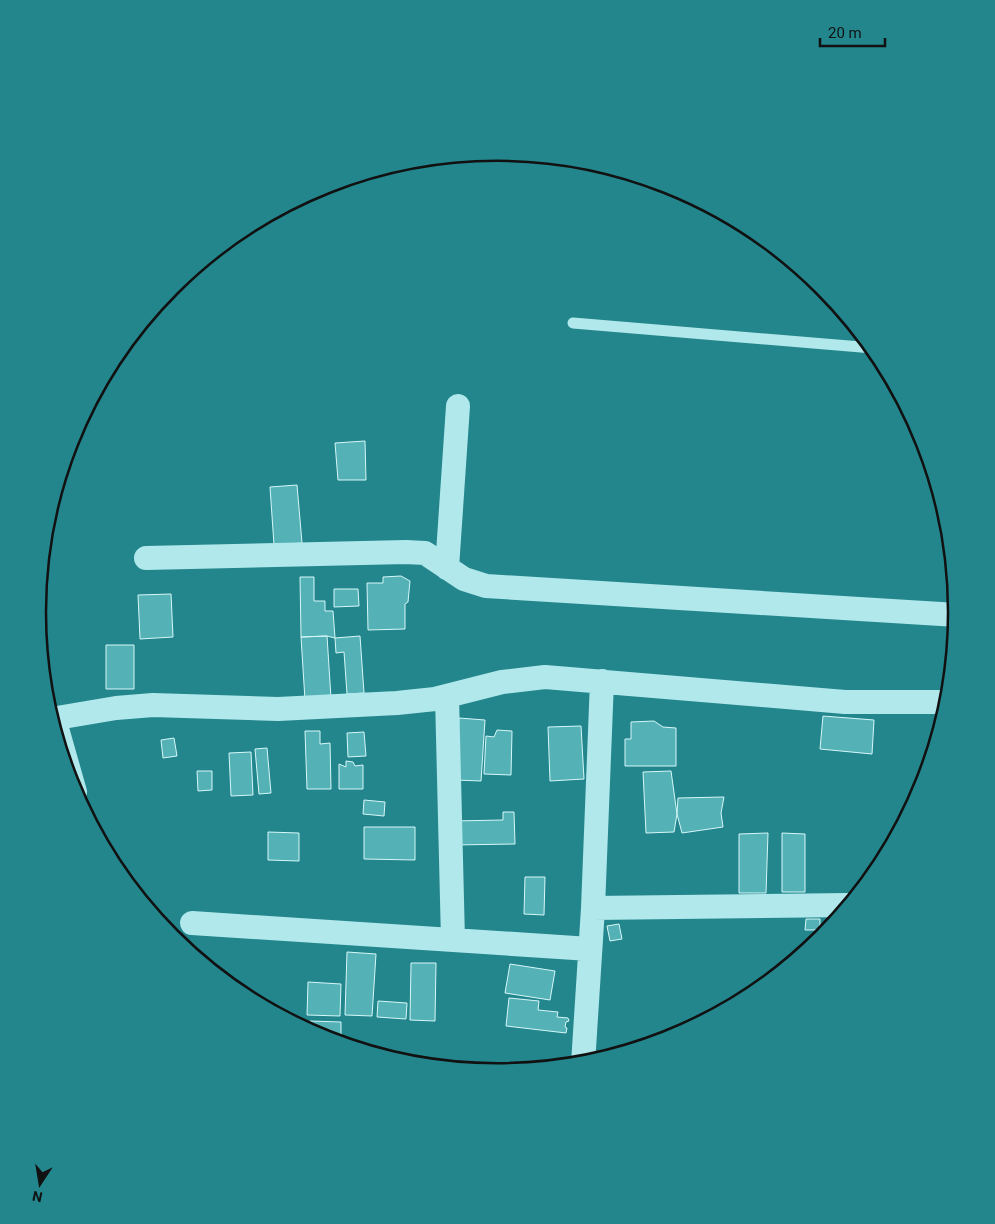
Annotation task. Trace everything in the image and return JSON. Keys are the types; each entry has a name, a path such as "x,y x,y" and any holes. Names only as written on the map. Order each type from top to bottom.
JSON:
{"street":[{"path":"447,568 458,406"},
{"path":"146,558 425,553 464,579 486,586 949,615"},
{"path":"59,717 116,708 153,705 278,709 397,703 447,696 502,682 545,677 845,702 940,702"},
{"path":"586,1055 602,681"},
{"path":"447,696 454,940"},
{"path":"593,908 841,905"},
{"path":"192,923 590,949"}],"lane":[{"path":"573,322 863,347"}],"building":[{"path":"365,441 366,480 338,480 335,443"},
{"path":"297,485 302,543 274,545 270,487"},
{"path":"401,576 410,581 408,602 405,604 405,629 368,630 367,583 383,583 383,577"},
{"path":"300,577 314,577 314,601 325,601 325,611 333,611 335,638 327,636 301,637"},
{"path":"334,589 358,589 359,606 334,607"},
{"path":"171,594 173,637 140,639 138,595"},
{"path":"327,636 331,698 305,700 301,637"},
{"path":"360,636 364,693 347,694 344,652 336,653 335,638"},
{"path":"106,645 134,645 134,689 106,689"},
{"path":"823,716 874,720 872,754 820,749"},
{"path":"459,718 485,720 481,781 455,780"},
{"path":"654,721 663,727 676,728 676,766 625,766 625,739 631,739 631,722"},
{"path":"581,726 584,779 550,781 548,727"},
{"path":"497,730 512,731 511,775 484,774 486,736 494,737"},
{"path":"305,731 320,731 320,744 330,743 331,789 307,789"},
{"path":"364,732 366,756 348,757 347,733"},
{"path":"174,738 177,756 163,758 161,740"},
{"path":"267,748 271,793 259,794 255,749"},
{"path":"251,752 253,795 231,796 229,753"},
{"path":"346,761 353,762 355,766 363,765 363,789 339,789 339,764 346,767"},
{"path":"197,771 212,771 212,790 198,791"},
{"path":"671,771 677,814 674,832 646,833 643,772"},
{"path":"724,797 721,813 723,827 682,833 677,814 678,798"},
{"path":"364,800 385,802 384,816 363,814"},
{"path":"503,812 514,812 515,844 453,845 452,821 503,820"},
{"path":"364,827 415,827 415,860 364,859"},
{"path":"268,832 299,833 299,861 268,860"},
{"path":"768,833 766,893 739,893 739,834"},
{"path":"782,833 805,834 805,892 782,892"},
{"path":"525,877 545,877 544,915 524,914"},
{"path":"806,919 820,919 820,928 818,930 805,930"},
{"path":"619,924 622,939 610,941 607,926"},
{"path":"347,952 376,954 372,1016 345,1015"},
{"path":"411,963 436,963 435,1021 410,1020"},
{"path":"510,964 555,971 550,1000 505,993"},
{"path":"308,982 341,984 340,1016 307,1015"},
{"path":"509,998 539,1001 538,1010 558,1012 557,1017 568,1018 569,1021 566,1022 565,1027 567,1028 566,1033 506,1026"},
{"path":"378,1001 407,1003 406,1019 377,1017"},
{"path":"310,1022 341,1022 341,1035 325,1029"}]}
